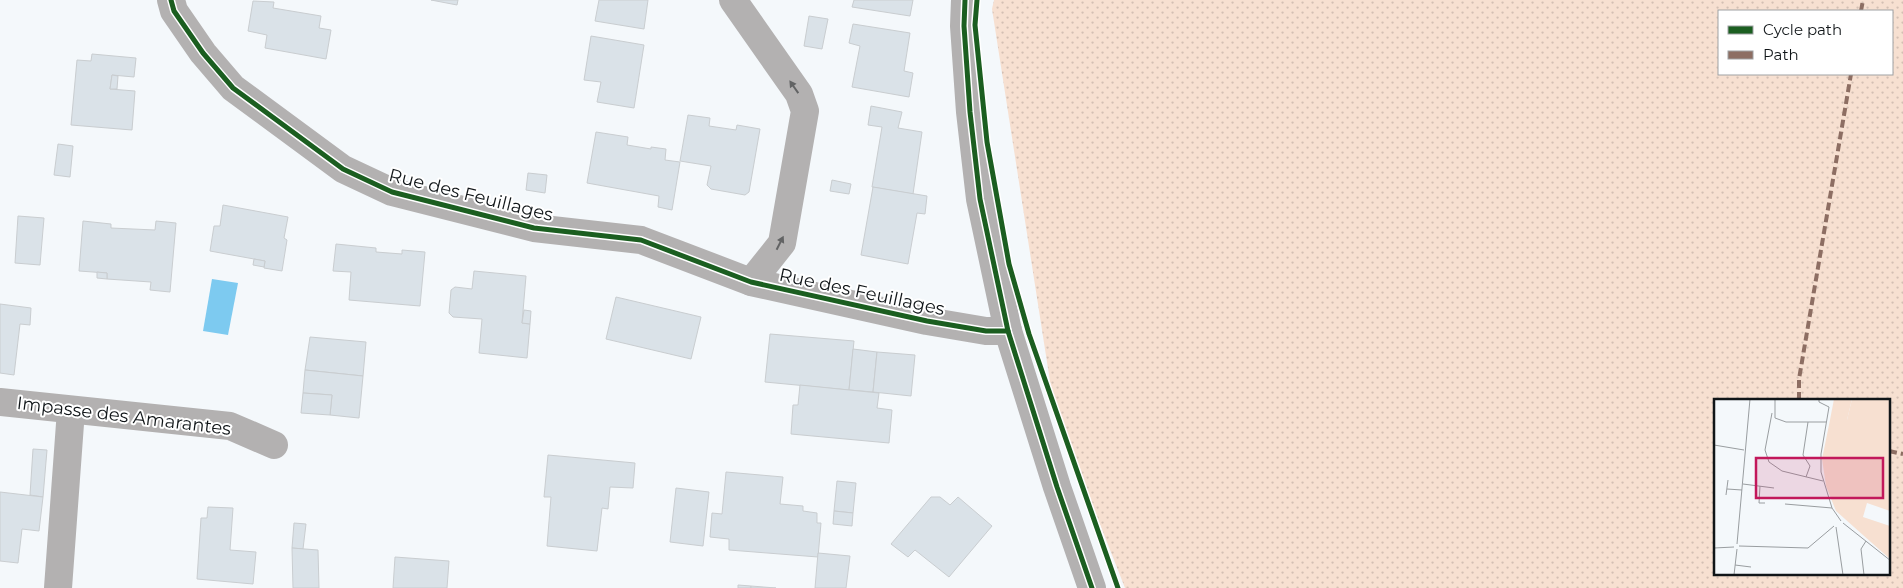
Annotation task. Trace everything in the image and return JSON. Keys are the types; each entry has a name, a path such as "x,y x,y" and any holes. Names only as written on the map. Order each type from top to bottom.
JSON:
{"street":[{"name":"Rue des Feuillages","path":"171,0 174,11 203,53 232,88 342,169 392,192 534,228 641,240 751,282 928,321 986,331 1008,331"},
{"path":"733,0 799,94 805,111 782,243 751,282"},
{"path":"965,0 964,26 968,84 980,199 1008,331 1057,487 1092,588"},
{"name":"Impasse des Amarantes","path":"0,402 230,426 274,445"},
{"path":"58,588 71,410"}],"shaded area":[{"path":"994,0 1903,0 1903,588 1125,588 1054,407 992,9"}],"water":[{"path":"212,279 238,283 228,335 203,331"}],"building":[{"path":"431,0 458,0 457,5"},
{"path":"599,0 648,0 644,29 595,21"},
{"path":"854,0 913,0 910,16 852,7"},
{"path":"253,1 274,2 273,8 321,16 319,28 331,30 326,59 265,48 267,35 248,31"},
{"path":"809,16 828,19 822,49 804,46"},
{"path":"853,24 910,33 904,71 913,73 909,97 852,87 860,46 849,43"},
{"path":"591,36 644,45 634,108 597,102 601,82 584,80"},
{"path":"92,54 136,58 134,77 112,75 110,89 135,91 132,130 71,125 77,60 91,61"},
{"path":"112,75 118,76 117,89 110,89"},
{"path":"871,106 902,112 898,128 922,132 913,194 872,187 882,127 868,125"},
{"path":"688,115 710,118 709,126 736,130 737,125 760,129 749,192 745,195 711,189 707,185 711,166 680,161"},
{"path":"596,132 628,137 627,145 651,149 651,147 666,149 665,160 680,162 672,210 658,207 659,196 587,183"},
{"path":"58,144 73,146 70,177 54,175"},
{"path":"528,173 547,175 545,193 526,190"},
{"path":"832,180 851,184 849,194 830,191"},
{"path":"873,187 927,196 925,214 917,213 908,264 861,255"},
{"path":"223,205 288,217 284,238 287,240 282,271 264,268 265,261 210,251 214,226 220,226"},
{"path":"18,216 44,218 40,265 15,263"},
{"path":"83,221 111,224 111,228 155,230 156,221 176,223 170,292 150,290 151,282 107,279 107,273 79,271"},
{"path":"336,244 376,248 376,252 402,254 402,250 425,252 420,306 349,300 351,272 333,271"},
{"path":"254,259 265,261 264,267 253,265"},
{"path":"474,271 526,276 522,323 530,324 527,358 479,353 482,319 453,317 449,313 451,290 455,287 472,289"},
{"path":"97,272 107,273 107,279 97,278"},
{"path":"616,297 701,317 691,359 606,339"},
{"path":"0,304 31,308 30,325 20,324 14,375 0,373"},
{"path":"524,310 531,311 530,324 522,323"},
{"path":"770,334 854,341 849,390 765,382"},
{"path":"310,337 366,342 363,376 305,370"},
{"path":"853,349 877,352 873,392 849,390"},
{"path":"877,352 915,355 911,396 873,392"},
{"path":"305,370 363,376 359,418 330,415 332,395 303,393"},
{"path":"800,385 879,393 877,408 892,410 889,443 791,434 793,405 798,405"},
{"path":"303,393 332,395 330,415 301,413"},
{"path":"33,449 47,450 43,497 30,495"},
{"path":"548,455 635,463 633,488 610,487 608,509 602,508 597,551 547,546 551,497 544,497"},
{"path":"726,472 783,477 780,504 803,506 803,511 817,513 817,523 821,523 818,557 729,550 729,539 710,537 712,513 722,514"},
{"path":"837,481 856,483 853,513 834,511"},
{"path":"676,488 709,492 703,546 670,542"},
{"path":"0,492 43,497 39,531 22,529 18,563 0,561"},
{"path":"931,497 940,497 950,505 958,497 992,526 949,577 915,550 908,557 891,544"},
{"path":"208,507 233,508 230,550 256,552 253,584 197,579 201,518 207,518"},
{"path":"834,511 853,513 852,526 833,524"},
{"path":"294,523 306,524 303,549 292,548"},
{"path":"292,548 318,550 319,588 293,588"},
{"path":"818,553 850,556 846,588 815,588"},
{"path":"395,557 449,561 447,588 393,588"},
{"path":"738,585 751,586 751,588 738,588"},
{"path":"751,586 776,588 751,588"}],"marked path":[{"path":"1861,10 1863,0"},
{"path":"1799,399 1799,379 1851,75"},
{"path":"1890,451 1903,454"}],"cycle path":[{"path":"171,0 174,11 203,53 233,88 343,169 392,192 534,228 641,240 751,282 927,321 986,331 1008,331"},
{"path":"965,0 964,26 970,112 980,199 1008,331 1057,487 1092,588"},
{"path":"977,0 975,25 987,142 1009,264 1029,334 1118,588"}]}
